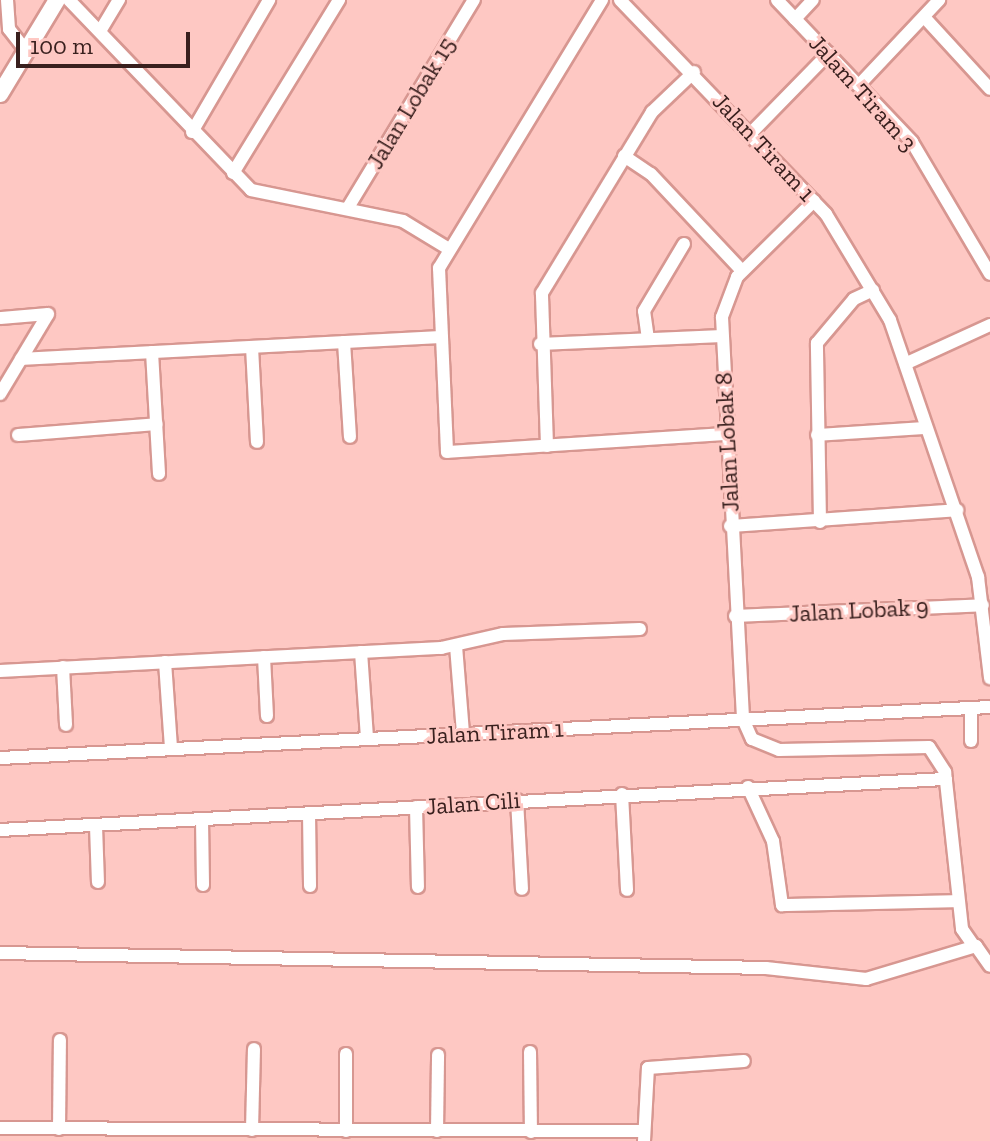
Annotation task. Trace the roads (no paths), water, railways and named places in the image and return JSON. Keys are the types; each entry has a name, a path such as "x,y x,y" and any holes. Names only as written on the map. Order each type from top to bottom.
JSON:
{"street":[{"path":"6,0 9,29 26,51"},
{"path":"0,94 57,0"},
{"path":"69,0 102,28 130,70 233,173 269,197 349,206 403,221 449,249"},
{"path":"102,28 119,0"},
{"path":"192,132 269,0"},
{"path":"233,173 339,0"},
{"name":"Jalan Lobak 15","path":"349,206 474,0"},
{"path":"602,0 439,268 439,337 447,452 726,434"},
{"name":"Jalan Tiram 1","path":"620,0 694,72 814,201 873,290 907,363 926,428 957,510 983,605 990,678"},
{"name":"Jalam Tiram 3","path":"777,0 912,142 990,274"},
{"path":"795,19 813,0"},
{"path":"859,85 939,0"},
{"path":"925,18 988,84"},
{"path":"750,134 829,53"},
{"path":"547,446 540,344 542,293 652,112 694,72"},
{"path":"624,156 651,174 742,271"},
{"name":"Jalan Lobak 8","path":"743,719 730,526 722,336 724,302 742,271 814,201"},
{"path":"648,339 644,311 684,244"},
{"path":"820,522 817,343 854,299 873,290"},
{"path":"0,318 48,314 0,394"},
{"path":"907,363 990,325"},
{"path":"540,344 722,336"},
{"path":"21,359 439,337"},
{"path":"344,342 350,437"},
{"path":"252,347 257,442"},
{"path":"152,352 159,474"},
{"path":"18,435 157,424"},
{"path":"817,435 926,428"},
{"path":"730,526 957,510"},
{"name":"Jalan Lobak 9","path":"735,616 983,605"},
{"path":"0,671 456,646 503,634 640,629"},
{"path":"456,646 463,733"},
{"path":"361,652 367,738"},
{"path":"264,657 267,716"},
{"path":"165,662 171,748"},
{"path":"63,667 66,725"},
{"name":"Jalan Tiram 1","path":"0,758 990,707"},
{"path":"971,708 971,741"},
{"path":"743,719 752,739 779,750 929,747 946,779 957,901 975,946 990,966"},
{"name":"Jalan Cili","path":"0,830 748,787 946,779"},
{"path":"748,787 773,841 782,905 957,901"},
{"path":"622,794 627,890"},
{"path":"517,800 522,889"},
{"path":"416,807 418,887"},
{"path":"309,813 310,886"},
{"path":"202,820 203,885"},
{"path":"96,826 98,882"},
{"path":"0,953 766,968 866,979 975,946"},
{"path":"59,1129 60,1040"},
{"path":"252,1130 254,1049"},
{"path":"530,1052 531,1132"},
{"path":"346,1054 346,1131"},
{"path":"437,1131 438,1055"},
{"path":"0,1128 531,1132 644,1136 648,1068 744,1061"}]}
